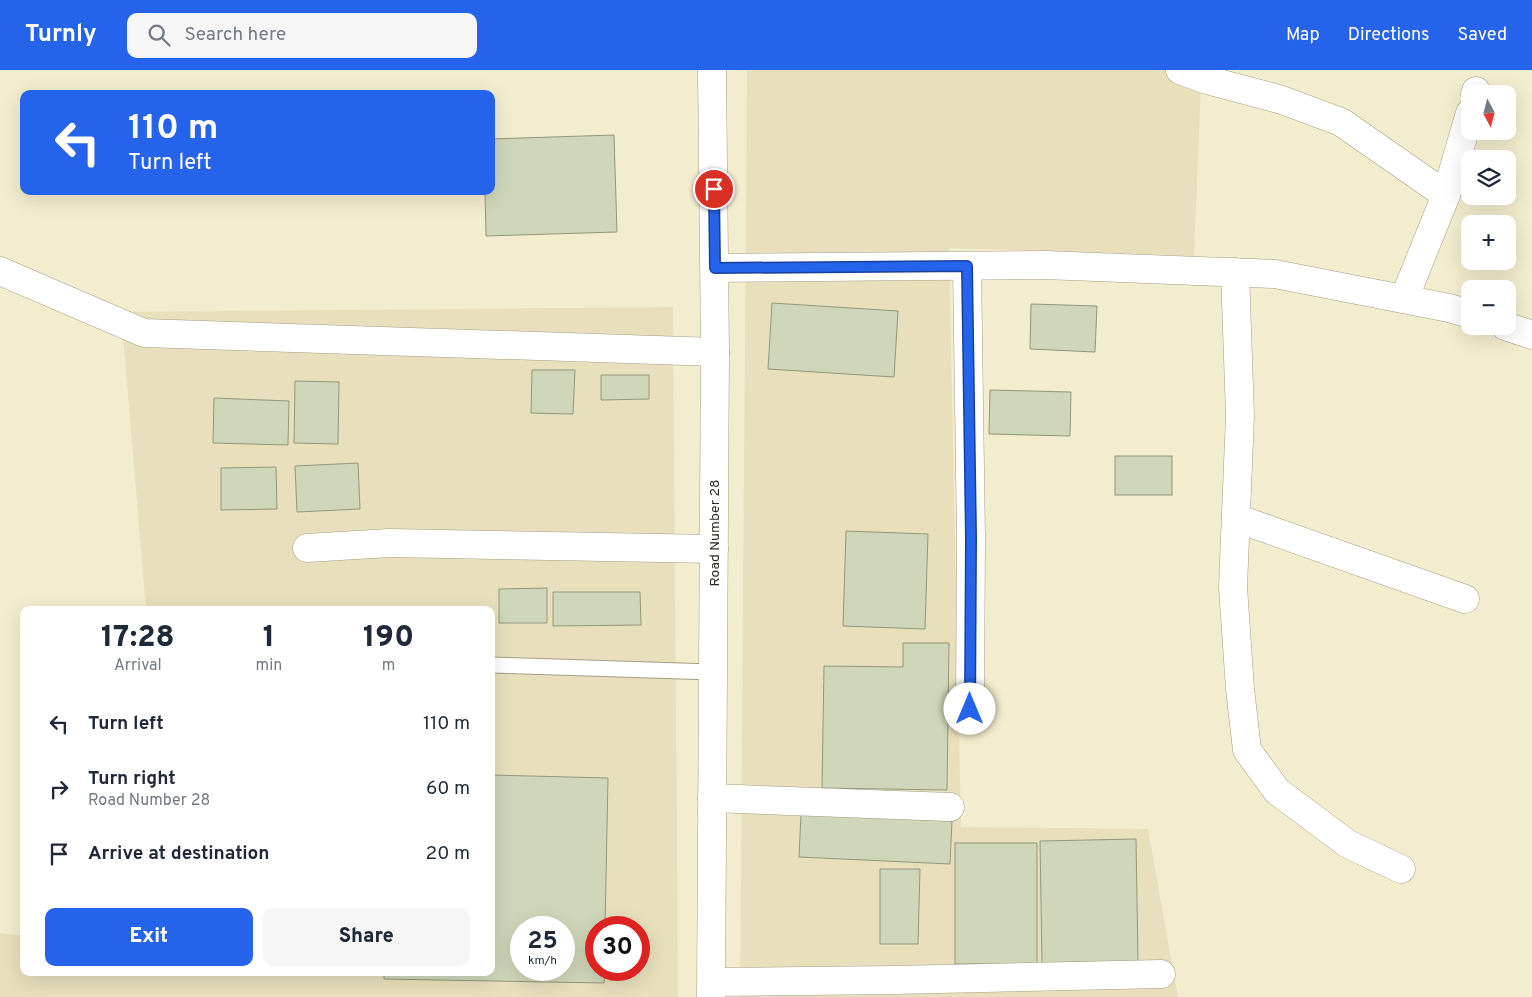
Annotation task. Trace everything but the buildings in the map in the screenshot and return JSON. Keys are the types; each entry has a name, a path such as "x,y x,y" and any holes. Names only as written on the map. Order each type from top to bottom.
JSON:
{"street":[{"name":"Road Number 28","path":"712,70 715,268 712,990"},
{"path":"1180,70 1207,80 1282,100 1341,122 1446,195"},
{"path":"1404,299 1446,195 1462,140"},
{"path":"715,268 1045,265 1275,274 1461,311"},
{"path":"967,266 971,538 970,709"},
{"path":"0,271 144,334 715,352"},
{"path":"1235,272 1240,414 1233,587 1240,689 1247,750 1277,790 1348,844 1401,869"},
{"path":"1516,330 1532,335"},
{"path":"1236,518 1465,600"},
{"path":"307,548 389,543 714,549"},
{"path":"712,798 950,807"},
{"path":"712,990 895,980 1161,974"}],"lane":[{"path":"495,665 713,672"}],"shaded area":[{"path":"747,70 1173,70 1201,87 1194,256 949,248 961,827 1148,829 1178,997 740,997"},
{"path":"673,307 678,997 0,997 0,933 20,936 20,976 495,976 495,606 146,606 121,312"}],"route":[{"path":"714,189 715,268 967,266 971,538 970,709"}]}
